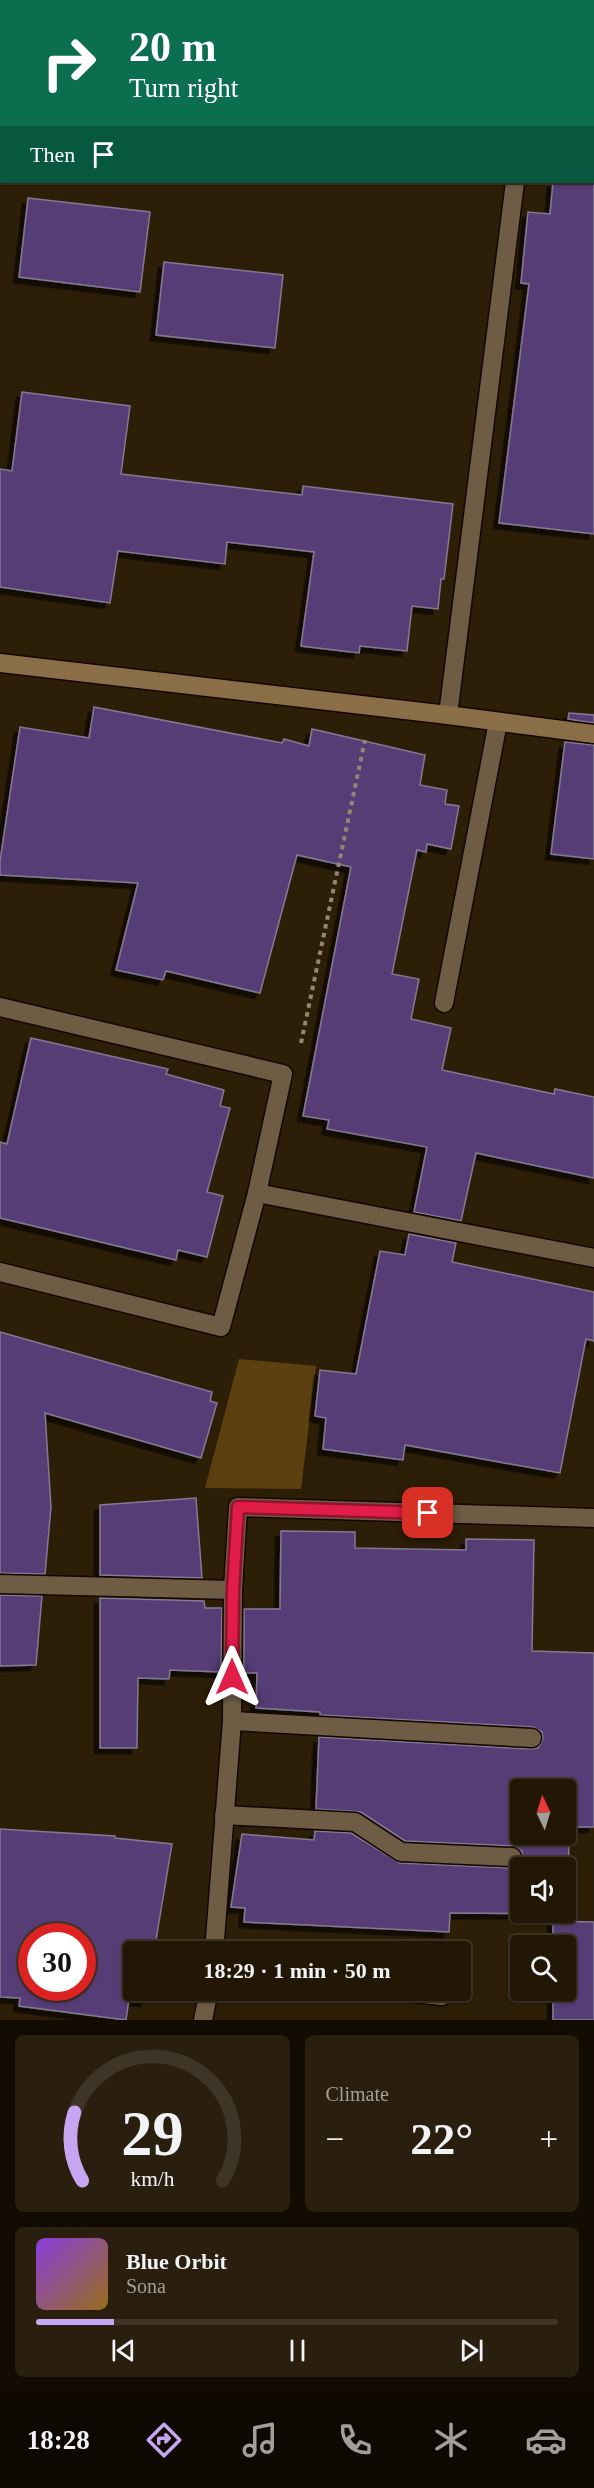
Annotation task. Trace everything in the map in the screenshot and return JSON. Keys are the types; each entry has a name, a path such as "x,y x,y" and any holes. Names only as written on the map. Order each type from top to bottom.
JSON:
{"street":[{"path":"448,715 515,183"},
{"path":"0,663 594,734"},
{"path":"444,1003 498,722"},
{"path":"0,1007 283,1074 257,1193 221,1327 0,1272"},
{"path":"257,1193 594,1258"},
{"path":"215,1941 232,1721 233,1590 238,1507 594,1518"},
{"path":"0,1584 233,1590"},
{"path":"232,1721 532,1738"},
{"path":"224,1815 355,1822 401,1852 512,1857"},
{"path":"203,2020 207,2001"}],"path":[{"path":"283,1074 300,1051 372,706"}],"shaded area":[{"path":"239,1359 316,1366 301,1489 205,1488"}],"building":[{"path":"553,183 594,183 594,534 499,523 529,284 521,283 528,212 550,214"},
{"path":"28,198 150,212 140,292 19,277"},
{"path":"164,262 283,275 275,348 156,335"},
{"path":"22,392 130,406 121,474 302,495 303,486 453,504 438,609 412,606 407,651 360,646 359,653 301,646 314,552 227,542 225,564 118,551 110,603 0,587 0,469 12,471"},
{"path":"94,707 282,743 284,739 309,746 312,729 425,755 420,785 447,790 445,804 459,806 451,849 427,844 426,852 417,850 392,974 419,979 411,1019 451,1028 442,1070 554,1094 555,1089 594,1097 594,1178 476,1153 461,1221 414,1212 427,1147 327,1129 329,1120 303,1116 351,867 297,855 260,993 166,971 163,980 116,970 138,883 0,875 0,861 20,727 89,738"},
{"path":"569,713 594,715 594,723 568,719"},
{"path":"565,742 594,745 594,859 551,854"},
{"path":"31,1038 168,1069 166,1074 224,1090 220,1106 230,1108 207,1192 223,1196 207,1257 178,1250 176,1260 0,1218 0,1142 7,1144"},
{"path":"409,1234 456,1243 452,1262 594,1292 594,1341 586,1339 560,1473 405,1445 403,1460 323,1449 326,1418 315,1416 320,1370 356,1374 380,1251 405,1255"},
{"path":"0,1332 212,1392 210,1401 217,1403 201,1458 45,1413 51,1507 45,1574 0,1573"},
{"path":"196,1498 202,1578 100,1575 100,1505"},
{"path":"281,1531 355,1532 355,1548 466,1550 466,1539 534,1540 532,1651 594,1653 594,1827 576,1827 576,1779 510,1779 510,1845 569,1845 569,1857 522,1857 522,1851 513,1846 405,1841 361,1812 316,1809 319,1737 531,1749 538,1748 543,1739 542,1732 533,1727 320,1715 320,1712 256,1708 257,1673 244,1673 244,1609 280,1609"},
{"path":"0,1595 42,1596 36,1665 0,1666"},
{"path":"100,1598 204,1601 205,1608 222,1608 221,1672 170,1670 169,1679 138,1678 137,1748 100,1748"},
{"path":"0,1829 115,1836 115,1838 172,1844 156,1941 123,1941 123,2001 129,2001 126,2020 19,2006 20,2001 96,2001 96,1923 18,1923 18,1998 0,1997"},
{"path":"315,1831 351,1833 400,1863 510,1868 510,1914 450,1913 449,1932 244,1922 245,1908 231,1907 242,1834 314,1840"},
{"path":"594,1922 594,2020 553,2020 553,2001 576,2001 576,1935 553,1935 553,1923"}],"route":[{"path":"232,1677 233,1590 238,1507 428,1513"}]}
